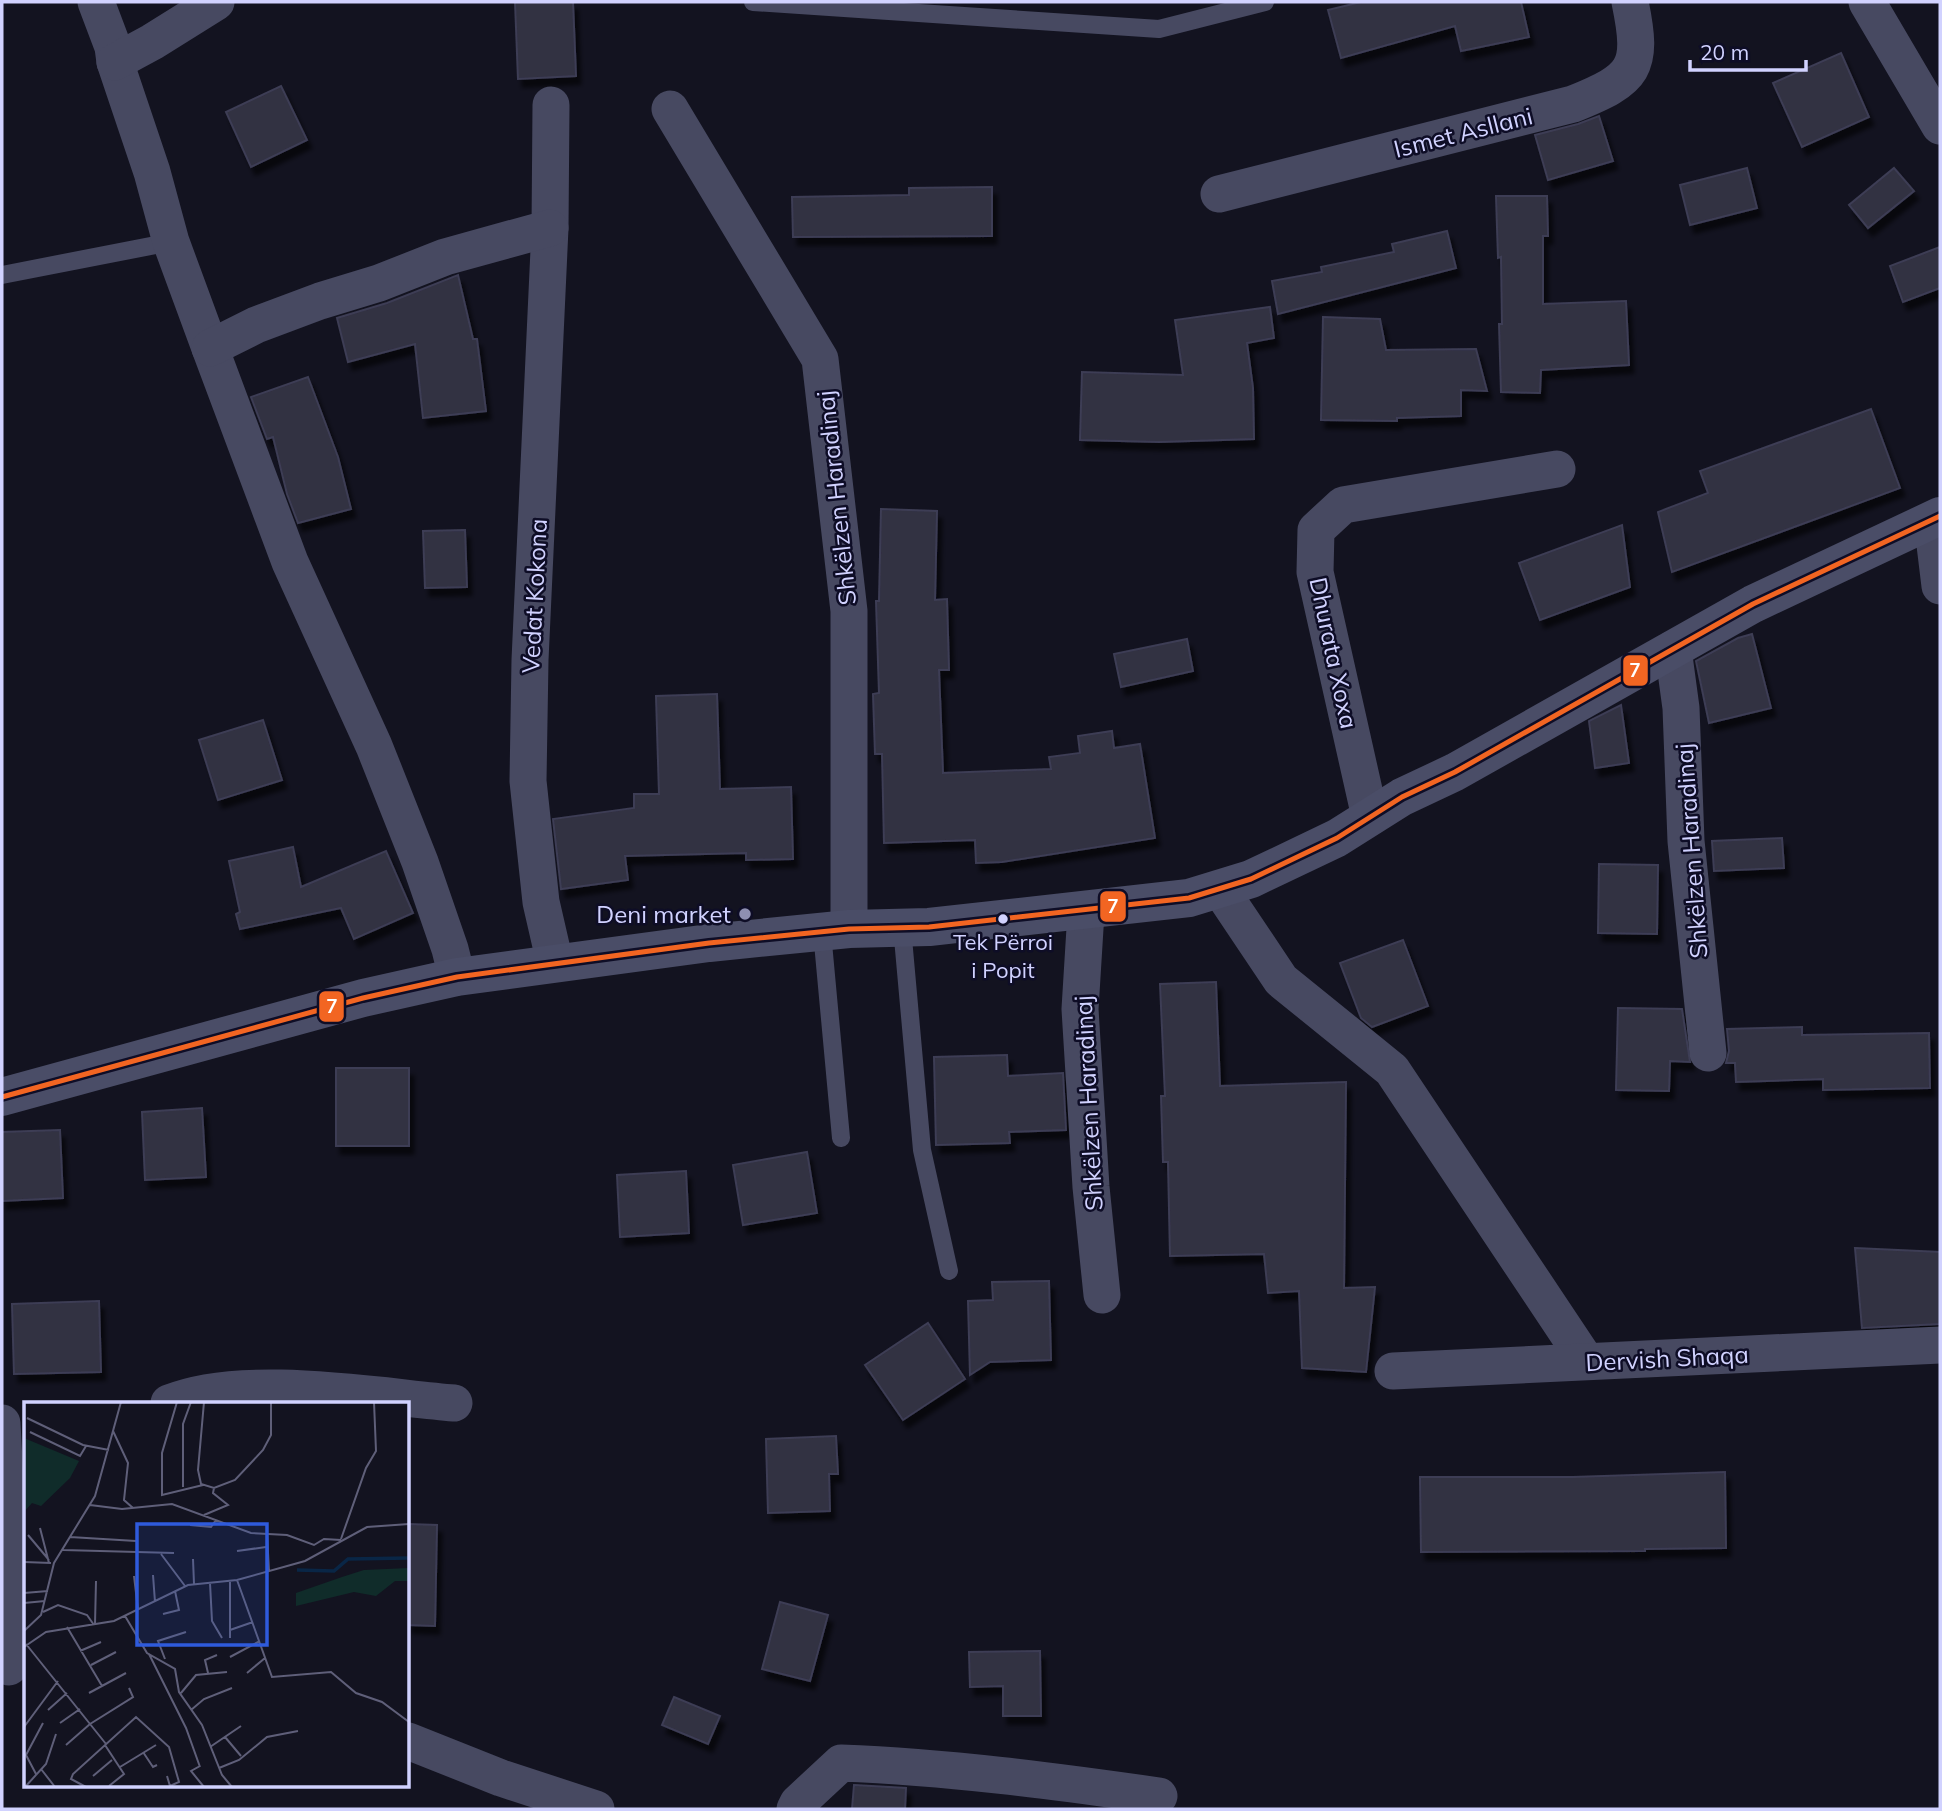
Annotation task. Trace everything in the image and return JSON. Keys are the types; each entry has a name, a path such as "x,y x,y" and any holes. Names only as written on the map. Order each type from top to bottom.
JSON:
{"street":[{"path":"96,2 113,47 115,62 172,242 209,348 290,562 374,747 420,862 457,976"},
{"path":"115,62 216,2"},
{"name":"Ismet Asllani","path":"1219,194 1573,104 1612,88 1635,63 1637,35 1630,2"},
{"path":"1867,2 1940,126"},
{"name":"Vedat Kokona","path":"551,105 550,228 530,660 528,781 541,902 555,963"},
{"name":"Shkëlzen Haradinaj","path":"670,109 820,359 849,611 836,930"},
{"path":"209,348 256,325 445,257 550,228"},
{"name":"Dhurata Xoxa","path":"1370,817 1314,572 1316,530 1343,505 1557,469"},
{"path":"2,1097 363,998 457,976 709,943 836,930 929,928 1086,912 1189,898 1251,879 1337,838 1370,817 1753,604 1936,518 1940,586"},
{"name":"Shkëlzen Haradinaj","path":"1673,649 1681,708 1686,841 1708,1053"},
{"path":"1220,889 1281,980 1392,1070 1586,1362"},
{"name":"Shkëlzen Haradinaj","path":"1086,912 1080,1009 1091,1187 1102,1295"},
{"name":"Dervish Shaqa","path":"1393,1371 1940,1345"},
{"path":"172,1402 192,1394 274,1388 354,1399 454,1403"},
{"path":"2,1423 16,1466 12,1667"},
{"path":"410,1742 501,1778 596,1809"},
{"path":"795,1809 798,1803 841,1763 897,1765 1031,1778 1159,1796"}],"lane":[{"path":"753,2 1159,29 1265,2"},
{"path":"2,275 172,242"},
{"path":"902,928 922,1150 949,1271"},
{"path":"836,930 841,1138"}],"building":[{"path":"515,2 573,2 576,76 518,79"},
{"path":"1361,2 1521,2 1529,37 1461,51 1455,26 1341,58 1328,10"},
{"path":"1841,53 1869,117 1802,147 1773,83"},
{"path":"281,86 307,140 251,167 226,112"},
{"path":"1599,116 1613,161 1548,180 1535,135"},
{"path":"1747,168 1757,208 1690,225 1680,185"},
{"path":"1894,168 1914,191 1868,228 1849,205"},
{"path":"992,187 992,236 793,237 792,197 909,195 909,188"},
{"path":"1496,196 1547,196 1548,236 1543,236 1543,304 1626,301 1629,365 1541,370 1540,393 1501,392 1501,257 1498,258"},
{"path":"1447,231 1456,268 1278,314 1272,281 1322,272 1321,267 1394,252 1392,244"},
{"path":"1940,247 1940,288 1903,302 1890,266"},
{"path":"458,275 473,339 477,339 486,411 423,418 415,344 348,362 337,318 387,303"},
{"path":"1270,307 1274,338 1247,343 1253,388 1254,439 1159,442 1080,440 1082,372 1183,375 1175,320"},
{"path":"1323,317 1380,319 1386,350 1476,349 1487,391 1461,390 1461,416 1397,418 1397,421 1321,420"},
{"path":"308,377 338,457 351,509 298,523 287,494 273,437 267,439 251,397"},
{"path":"1871,409 1900,488 1672,572 1658,512 1708,493 1700,471"},
{"path":"881,509 937,511 935,600 947,599 949,670 939,670 943,773 1051,769 1049,757 1080,753 1078,736 1112,731 1114,748 1140,744 1155,838 1002,862 976,863 975,840 884,843 882,754 875,754 873,694 879,693 876,601 879,601"},
{"path":"1622,525 1630,587 1540,620 1519,563"},
{"path":"465,530 467,587 425,588 423,531"},
{"path":"1752,634 1771,708 1709,723 1696,661 1738,638"},
{"path":"1187,639 1193,671 1121,687 1114,654"},
{"path":"717,694 720,789 791,787 793,859 746,860 746,853 625,856 628,880 561,889 553,819 634,808 634,794 659,794 656,696"},
{"path":"1621,705 1629,763 1595,768 1589,721"},
{"path":"263,720 282,780 218,800 199,740"},
{"path":"1782,838 1784,868 1714,871 1712,841"},
{"path":"293,847 301,887 386,851 413,913 354,939 341,908 240,929 236,914 240,912 229,861"},
{"path":"1599,864 1658,865 1657,934 1598,933"},
{"path":"1403,940 1428,1006 1372,1027 1361,1018 1340,963"},
{"path":"1216,982 1220,1086 1346,1082 1344,1288 1375,1287 1366,1372 1302,1368 1299,1291 1268,1293 1264,1254 1170,1256 1168,1162 1163,1162 1161,1096 1165,1096 1160,984"},
{"path":"1618,1008 1682,1009 1690,1062 1670,1061 1669,1091 1616,1090"},
{"path":"1802,1027 1802,1035 1929,1033 1930,1088 1823,1090 1823,1079 1736,1082 1735,1063 1726,1063 1729,1051 1727,1029"},
{"path":"1007,1055 1008,1076 1063,1073 1066,1130 1009,1132 1010,1143 936,1145 934,1057"},
{"path":"336,1068 409,1068 409,1146 336,1146"},
{"path":"202,1108 206,1177 145,1180 142,1112"},
{"path":"60,1130 63,1198 2,1201 2,1132"},
{"path":"807,1152 817,1213 743,1225 733,1165"},
{"path":"686,1171 689,1233 620,1237 617,1175"},
{"path":"1855,1248 1940,1252 1940,1324 1862,1328"},
{"path":"1049,1281 1051,1360 990,1362 970,1375 968,1301 993,1300 992,1282"},
{"path":"99,1301 101,1372 14,1374 12,1304"},
{"path":"928,1323 965,1379 903,1420 865,1365"},
{"path":"836,1436 838,1474 829,1474 830,1511 768,1513 766,1439"},
{"path":"1725,1472 1726,1548 1421,1552 1420,1477 1573,1477"},
{"path":"410,1524 437,1525 435,1626 410,1625"},
{"path":"780,1602 828,1615 810,1681 762,1669"},
{"path":"1040,1651 1041,1716 1003,1716 1003,1686 970,1687 969,1652"},
{"path":"674,1697 720,1716 708,1744 662,1725"},
{"path":"854,1785 906,1788 905,1809 852,1809"}],"transit line":[{"name":"7","path":"2,1097 363,998 457,977 709,943 849,929 929,927 1189,898 1251,879 1337,838 1402,797 1455,772 1753,604 1940,516"}],"place":[{"name":"Deni market","path":"745,914"},
{"name":"Tek Përroi i Popit","path":"1003,919"}]}
